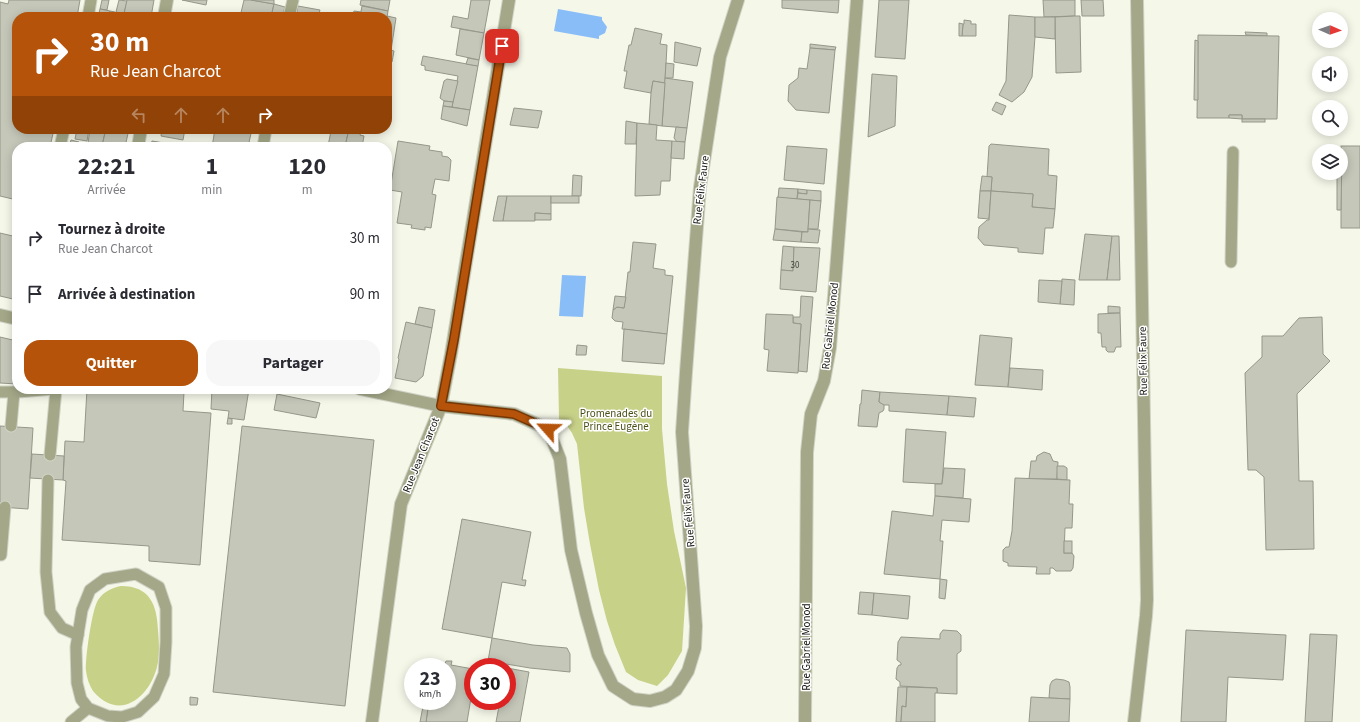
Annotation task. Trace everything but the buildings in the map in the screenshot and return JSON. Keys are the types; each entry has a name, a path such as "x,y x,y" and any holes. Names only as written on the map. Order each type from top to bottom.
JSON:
{"street":[{"path":"165,12 167,0"},
{"name":"Rue Jean Charcot","path":"372,722 401,504 441,406 451,354 509,0"},
{"name":"Rue Félix Faure","path":"441,406 514,414 548,429 560,459 571,550 586,613 598,655 612,686 633,698 650,701 665,697 676,690 688,671 695,648 696,626 682,432 700,187 720,57 738,0"},
{"name":"Rue Gabriel Monod","path":"805,722 807,452 812,414 824,381 830,348 857,0"},
{"name":"Rue Félix Faure","path":"1134,722 1147,600 1136,0"},
{"path":"0,315 12,318"},
{"path":"384,394 441,406"}],"lane":[{"path":"89,12 91,0"},
{"path":"290,12 293,0"},
{"path":"1231,262 1233,152"},
{"path":"0,392 12,392"},
{"path":"11,426 14,394"},
{"path":"50,455 56,394"},
{"path":"48,480 46,572 50,612 62,628 78,634"},
{"path":"1,555 5,507"},
{"path":"136,574 159,587 166,608 164,674 154,697 138,712 122,717 108,716 88,708 82,699 77,683 76,647 82,610 90,590 105,579 136,574"},
{"path":"71,722 88,708"}],"green space":[{"name":"Promenades du Prince Eugène","path":"558,368 662,376 662,429 667,484 674,531 686,588 682,651 668,675 657,686 638,680 626,672 607,621 590,544 584,508 577,444 566,424 559,419"},
{"path":"121,586 139,589 145,593 154,605 157,621 159,658 153,678 140,696 132,702 123,705 113,705 103,700 93,691 90,686 86,671 87,656 93,613 98,600 106,592"}],"water":[{"path":"558,9 602,17 602,20 607,27 605,33 599,36 599,39 554,31"},
{"path":"562,275 586,276 583,317 559,316"}],"route":[{"path":"502,46 454,339 441,406 514,414 548,429"}]}
